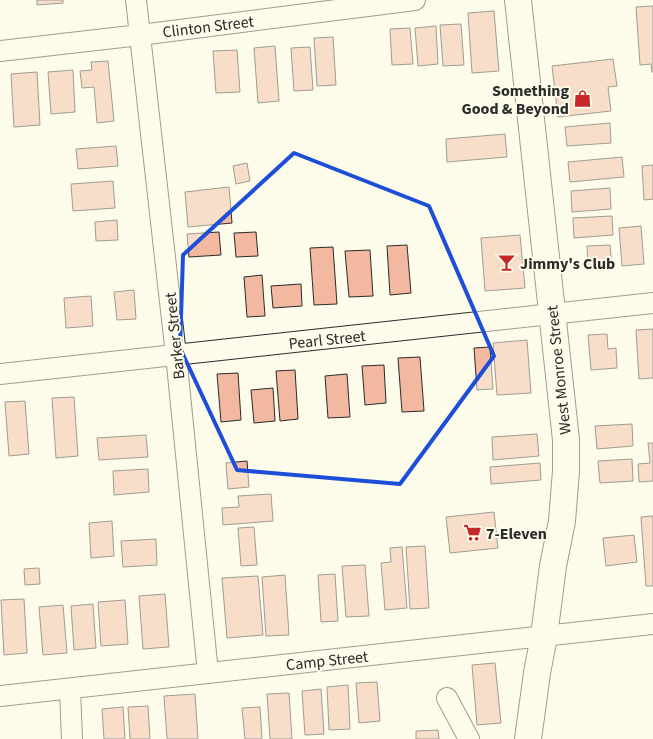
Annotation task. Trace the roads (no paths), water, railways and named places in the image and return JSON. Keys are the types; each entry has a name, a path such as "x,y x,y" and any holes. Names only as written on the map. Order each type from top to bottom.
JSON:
{"main road":[{"name":"West Monroe Street","path":"518,0 566,440 566,471 562,521 553,566 528,739"}],"street":[{"name":"Barker Street","path":"136,0 176,355 208,673"},
{"name":"Clinton Street","path":"0,51 415,0"},
{"name":"Pearl Street","path":"0,374 653,303"},
{"name":"Camp Street","path":"0,696 653,624"},
{"path":"70,689 72,739"},
{"path":"447,698 469,739"}],"place":[{"name":"Something Good & Beyond","path":"583,99"},
{"name":"Jimmy's Club","path":"506,263"},
{"name":"7-Eleven","path":"472,533"}]}
